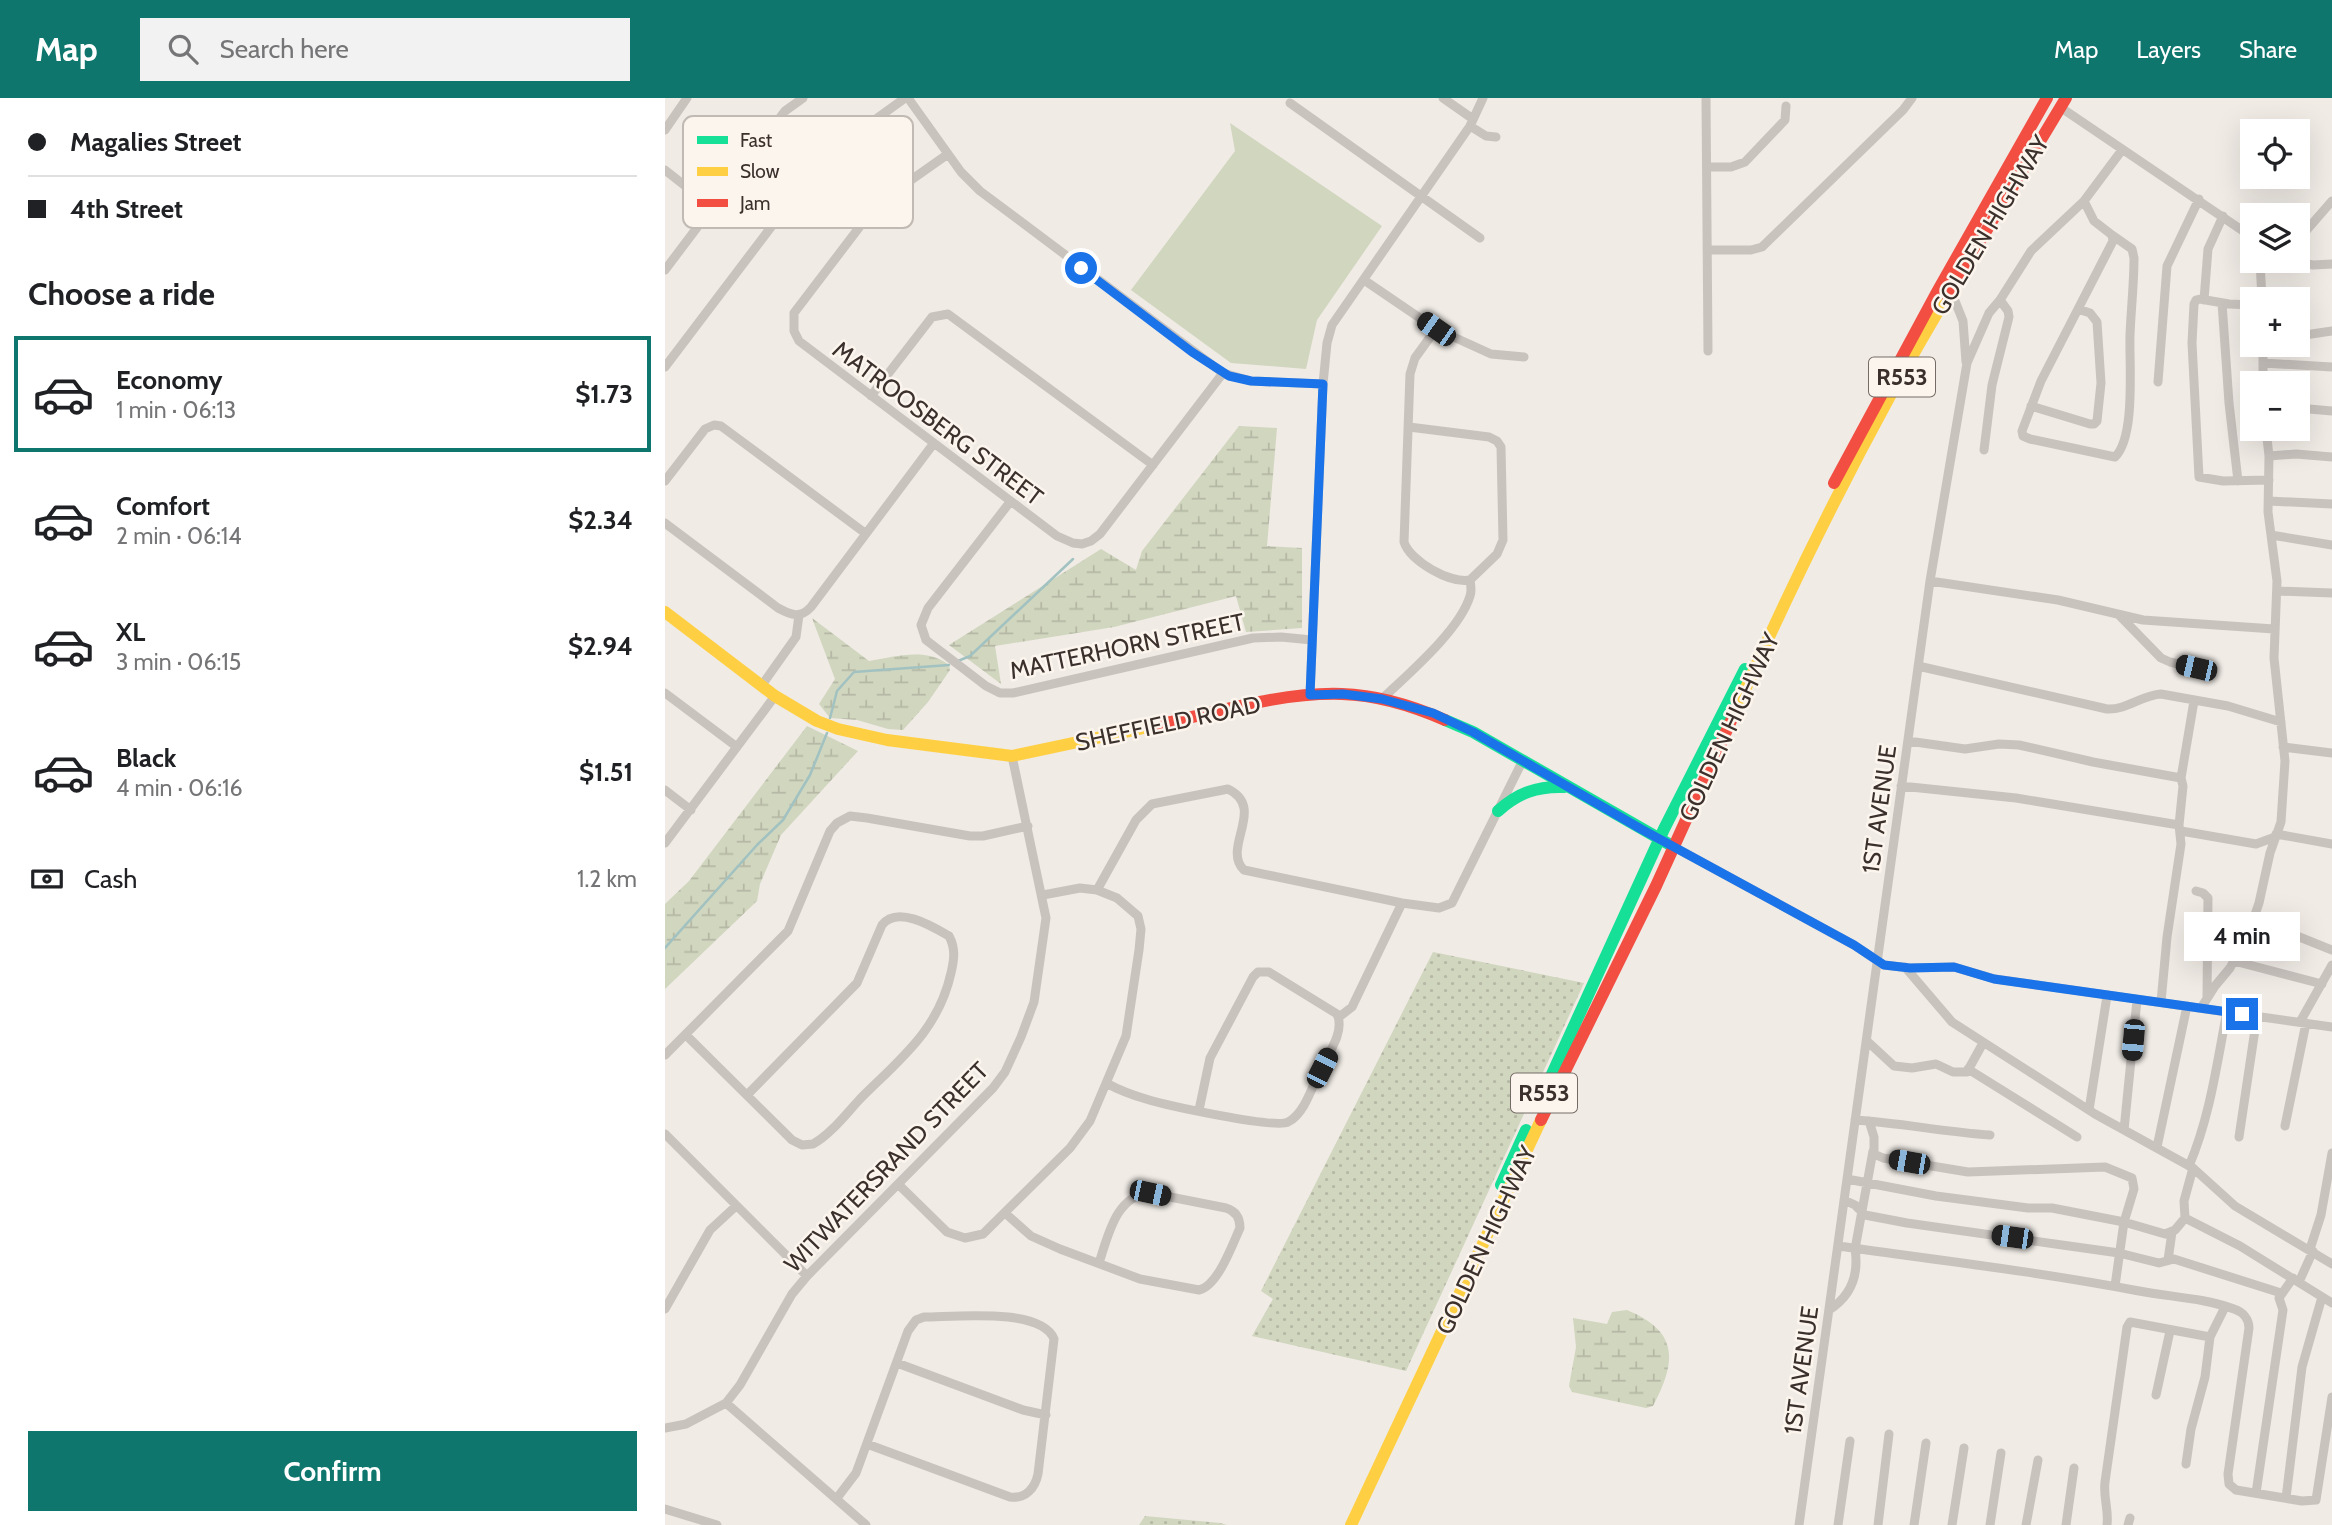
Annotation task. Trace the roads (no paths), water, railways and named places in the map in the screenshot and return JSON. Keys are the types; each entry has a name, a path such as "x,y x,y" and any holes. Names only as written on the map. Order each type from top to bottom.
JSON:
{"main road":[{"path":"2045,99 2063,102"},
{"name":"GOLDEN HIGHWAY","path":"1341,1525 1660,839 1824,502 2045,99"},
{"name":"GOLDEN HIGHWAY","path":"1351,1525 1833,506 1916,348 2063,102"},
{"name":"SHEFFIELD ROAD","path":"665,612 775,696 817,721 863,736 964,752 1013,755 1046,750 1254,704 1310,695 1343,694 1382,699 1433,713 1473,732 1674,847"},
{"path":"1499,811 1516,795 1534,787 1568,787"}],"street":[{"path":"665,130 687,98"},
{"path":"781,116 803,98"},
{"path":"875,116 892,102 906,98 961,173 980,191 1223,373 1251,381 1323,384"},
{"path":"1443,98 1486,136 1496,137"},
{"path":"1310,695 1323,384 1327,343 1332,325 1472,122 1483,98"},
{"path":"1706,98 1708,351"},
{"path":"1707,250 1751,250 1762,247 1903,110 1912,98"},
{"path":"2063,102 2122,150 2240,228"},
{"path":"1290,103 1481,238"},
{"path":"1707,167 1731,167 1745,162 1785,120 1786,106"},
{"name":"1ST AVENUE","path":"1799,1525 1930,581 1967,363 1989,313 2031,251 2084,201 2122,150"},
{"name":"MATROOSBERG STREET","path":"913,179 948,154"},
{"path":"665,170 683,184"},
{"path":"2158,382 2167,267 2199,199"},
{"path":"2084,201 2094,221 2132,249 2134,258 2130,333 2131,400 2118,455 2105,456 2023,436 2022,429 2041,381 2108,253 2113,241 2112,235"},
{"path":"2310,226 2332,201"},
{"path":"2204,300 2208,248 2223,216"},
{"path":"665,270 696,228"},
{"path":"665,367 770,228"},
{"name":"MATROOSBERG STREET","path":"859,228 794,313 794,331 799,341 1010,502 1057,536 1073,543 1082,544 1100,534 1223,373"},
{"path":"2310,264 2332,264"},
{"path":"1364,280 1436,329 1491,354 1524,357"},
{"path":"1951,291 1963,321 1967,363"},
{"path":"1984,450 1992,385 2009,317 2000,300"},
{"path":"2240,304 2204,300 2196,300 2194,304 2192,343 2199,477 2209,480 2269,480"},
{"path":"2222,303 2238,481"},
{"path":"2031,406 2090,424 2097,421 2101,383 2097,322 2090,313 2078,309"},
{"path":"871,396 932,317 948,314 1153,465"},
{"path":"1409,427 1489,437 1501,447 1503,540 1497,554 1469,580 1454,581 1418,561 1406,549 1403,532 1412,367 1436,329"},
{"path":"2310,334 2332,331"},
{"path":"2263,357 2263,371"},
{"path":"2263,363 2332,367"},
{"path":"2310,409 2332,411"},
{"path":"665,481 705,429 714,425 724,427 865,533"},
{"path":"2201,1008 2234,961 2251,925 2281,822 2283,747 2274,658 2277,591 2271,534 2267,441"},
{"path":"665,523 778,608 790,615 799,615 811,607 934,443"},
{"path":"2269,456 2296,454 2332,457"},
{"path":"2269,501 2332,504"},
{"name":"MATTERHORN STREET","path":"1010,502 928,608 921,625 926,640 994,691 1013,692 1252,638 1312,640"},
{"path":"2271,534 2332,545"},
{"path":"1382,699 1429,653 1462,614 1471,593 1469,580"},
{"path":"1930,581 2058,600 2143,620 2274,629"},
{"path":"2277,591 2332,593"},
{"path":"762,685 796,637 799,615"},
{"path":"2119,615 2161,658 2196,668"},
{"path":"1918,666 2107,709 2126,707 2155,694 2241,709 2281,722"},
{"path":"665,693 737,747"},
{"path":"665,843 775,696"},
{"path":"2161,1002 2180,828 2183,786 2181,778 2194,701"},
{"path":"1908,741 1965,749 1999,744 2019,745 2181,778"},
{"path":"2283,747 2332,753"},
{"name":"WITWATERSRAND STREET","path":"665,1428 686,1424 726,1402 740,1385 792,1294 807,1276 971,1112 1005,1072 1034,1002 1046,918 1013,755"},
{"path":"1097,890 1136,820 1152,804 1228,789 1236,793 1244,804 1237,855 1244,870 1402,903 1439,908 1452,903 1523,760"},
{"path":"1901,786 2016,798 2256,844 2276,835 2332,844"},
{"path":"665,790 691,810"},
{"path":"665,1055 788,931 831,831 844,818 867,818 970,836 1028,826"},
{"path":"1674,847 1854,945 1884,965 1954,967 1994,979 2332,1027"},
{"path":"898,1184 947,1232 965,1238 983,1234 1081,1135 1090,1121 1128,1030 1141,929 1133,911 1117,898 1097,890 1080,888 1043,895"},
{"path":"2196,891 2203,892 2208,898 2207,998"},
{"path":"1339,1017 1352,1007 1402,903"},
{"path":"686,1035 792,1140 802,1145 817,1142 913,1047 932,1023 946,993 952,970 955,953 949,936 902,916 890,917 882,925 857,983 748,1094"},
{"path":"2251,925 2297,936 2332,950"},
{"path":"2234,961 2322,984"},
{"path":"2285,1126 2303,1022 2332,965"},
{"path":"1905,967 1952,1022 2089,1110 2191,1167 2235,1206 2332,1264"},
{"path":"1199,1110 1210,1058 1258,972 1269,972 1339,1017"},
{"path":"2089,1110 2107,996"},
{"path":"2124,1130 2137,1000"},
{"path":"2157,1147 2187,1006"},
{"path":"2227,1012 2209,1104 2184,1201 2185,1218 2240,1245 2332,1303"},
{"path":"2239,1137 2257,1016"},
{"path":"1106,1083 1148,1100 1278,1125 1290,1122 1299,1113 1332,1048 1339,1030 1339,1017"},
{"path":"1867,1041 1894,1066 1912,1068 1936,1064 1958,1073 1969,1069 1983,1043"},
{"path":"1969,1069 2077,1137"},
{"path":"1855,1120 1893,1122 1950,1133 1990,1135"},
{"path":"1829,1310 1845,1298 1854,1268 1861,1211 1873,1151 1874,1137 1869,1121"},
{"path":"666,1137 807,1276"},
{"path":"1873,1151 1876,1156 1883,1158 1968,1172 2105,1167 2131,1178 2134,1181 2134,1189 2124,1222 2115,1286"},
{"path":"2256,1493 2283,1310 2279,1302 2281,1293 2296,1280 2312,1250 2332,1153"},
{"path":"1847,1179 1999,1205 2052,1208 2124,1222 2165,1234 2172,1232 2185,1218"},
{"path":"1005,1213 1039,1241 1140,1279 1193,1289 1204,1289 1216,1276 1240,1228 1240,1220 1232,1210 1226,1208 1150,1193 1138,1195 1116,1216 1099,1263"},
{"path":"1844,1200 1865,1215 1907,1223 2119,1254 2159,1263 2174,1259 2281,1293"},
{"path":"665,1309 710,1230 736,1206"},
{"path":"2168,1260 2172,1232"},
{"path":"1837,1246 2115,1286 2235,1309 2246,1317 2249,1328 2228,1481 2236,1490 2314,1502 2317,1500 2332,1397"},
{"path":"2285,1498 2302,1367 2322,1297"},
{"path":"2186,1464 2205,1377 2210,1338 2225,1307"},
{"path":"837,1498 856,1473 911,1326 924,1317 1016,1317 1047,1328 1054,1339 1037,1481 1030,1491 1019,1497 1010,1497 867,1444"},
{"path":"2107,1525 2109,1509 2105,1498 2105,1482 2127,1326 2132,1322 2210,1338"},
{"path":"2156,1395 2170,1331"},
{"path":"897,1363 1015,1407 1046,1415"},
{"path":"726,1402 866,1525"},
{"path":"1878,1525 1889,1434"},
{"path":"1838,1525 1850,1441"},
{"path":"1914,1525 1926,1443"},
{"path":"1952,1525 1964,1448"},
{"path":"1990,1525 2001,1453"},
{"path":"2026,1525 2038,1460"},
{"path":"2066,1525 2074,1468"},
{"path":"665,1509 717,1525"}],"waterway":[{"path":"958,661 970,656 1073,559"},
{"path":"830,718 837,691 854,672 949,665"},
{"path":"665,948 757,845 783,820 810,775 827,733"}]}
